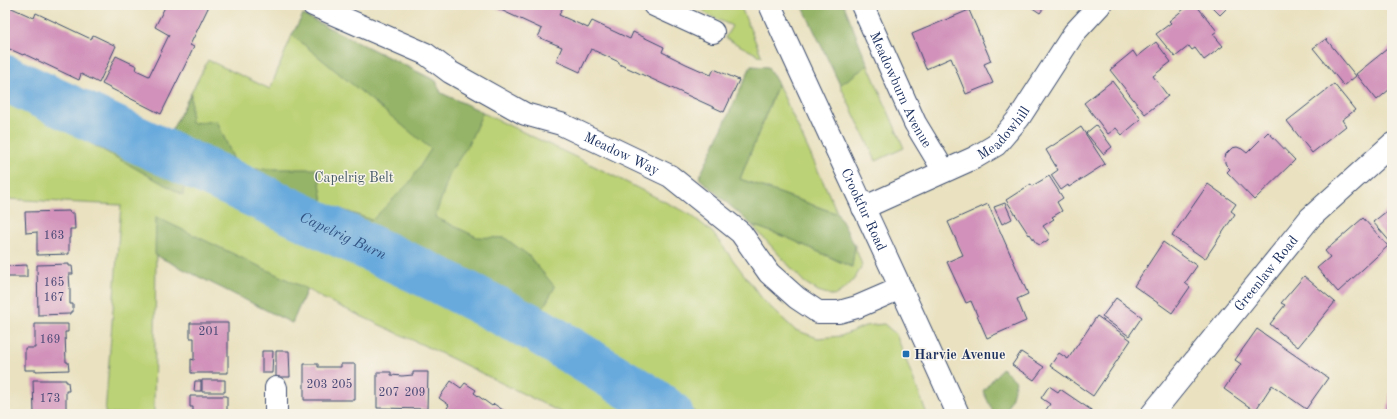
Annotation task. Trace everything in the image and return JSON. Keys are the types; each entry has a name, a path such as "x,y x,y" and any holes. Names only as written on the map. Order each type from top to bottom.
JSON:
{"street":[{"name":"Meadow Way","path":"313,5 426,54 450,72 525,114 561,124 670,176 741,233 769,273 797,298 818,312 839,312 857,307 902,288"},
{"path":"654,5 713,32"},
{"name":"Crookfur Road","path":"770,5 863,208 902,288 958,414"},
{"name":"Meadowburn Avenue","path":"862,5 915,123 944,171"},
{"name":"Meadowhill","path":"863,208 974,158 996,144 1019,118 1074,33 1100,5"},
{"name":"Greenlaw Road","path":"1152,414 1310,218 1392,144"},
{"path":"276,388 276,414"}],"green space":[{"path":"699,5 740,5 762,57 725,38 732,26 708,15"},
{"path":"802,5 844,5 868,65 840,85"},
{"name":"Capelrig Belt","path":"303,15 436,81 441,93 588,163 691,215 712,232 764,301 795,330 818,338 841,336 865,326 884,324 896,334 927,414 564,414 453,359 322,298 307,289 292,323 156,255 154,414 105,414 121,205 5,199 5,66 63,94 169,136 208,60 270,89 292,35"},
{"path":"303,15 436,81 441,93 483,112 469,143 450,173 435,217 477,237 505,238 528,255 555,287 541,312 666,387 698,414 637,414 620,400 521,346 444,308 404,286 342,239 185,178 183,195 49,120 5,99 5,66 63,94 169,136 191,93 191,123 217,121 238,169 318,169 323,203 372,220 410,182 431,149 292,35"},
{"path":"868,65 904,148 876,161 840,85"},
{"path":"751,66 768,67 778,84 740,179 838,214 855,246 852,267 788,238 752,225 699,178"},
{"path":"778,84 838,214 740,179"},
{"path":"156,217 307,289 292,323 155,255"},
{"path":"752,225 788,238 851,267 855,246 862,265 851,283 834,296 818,291 804,282"},
{"path":"1002,368 1016,381 1012,397 1005,413 1006,414 994,414 983,391"}],"building":[{"path":"5,5 34,18 36,13 91,39 93,35 116,46 99,83 81,74 79,80 24,54 23,55 5,47"},
{"path":"166,5 203,5 208,8 190,45 194,47 161,114 102,84 116,56 137,66 136,70 149,76 169,35 155,27"},
{"path":"490,5 559,5 563,7 559,15 588,28 592,21 630,39 633,32 664,47 662,52 686,64 711,75 714,69 739,80 724,112 619,64 619,62 591,49 580,72 556,61 562,47 538,37 542,29"},
{"path":"1028,5 1046,5 1040,13"},
{"path":"1189,5 1196,5 1217,31 1213,34 1223,46 1204,60 1195,48 1192,50 1189,46 1175,57 1156,34 1171,23 1169,21"},
{"path":"1210,5 1230,5 1220,15"},
{"path":"969,10 991,61 984,64 993,83 966,94 951,58 926,69 912,34"},
{"path":"1326,39 1356,76 1344,86 1313,48"},
{"path":"1156,42 1171,62 1153,76 1168,96 1145,114 1110,70 1133,51 1137,57"},
{"path":"1392,45 1392,91 1390,89 1377,100 1356,74"},
{"path":"1112,81 1141,119 1122,135 1116,128 1108,134 1084,103"},
{"path":"1334,84 1355,110 1342,120 1346,126 1312,153 1287,121"},
{"path":"1096,125 1112,147 1103,154 1086,133"},
{"path":"1081,127 1105,164 1069,187 1068,185 1061,190 1051,175 1058,170 1046,150"},
{"path":"1268,132 1295,160 1254,200 1227,172 1230,169 1224,160 1226,154 1232,148 1237,147 1247,153"},
{"path":"1049,176 1063,198 1057,202 1062,211 1052,217 1054,219 1043,226 1049,234 1048,240 1040,245 1036,243 1030,234 1029,235 1006,200 1031,184 1032,186"},
{"path":"1208,184 1236,204 1231,211 1235,214 1205,259 1172,236"},
{"path":"1005,203 1012,219 1002,224 994,207"},
{"path":"988,204 1028,294 1017,299 1026,321 987,338 971,301 966,303 947,262 963,255 948,222"},
{"path":"1392,207 1392,244 1373,222"},
{"path":"69,211 70,213 74,213 75,229 70,229 69,254 37,255 37,232 26,233 25,212"},
{"path":"1363,218 1388,246 1338,292 1317,268 1330,257 1325,251"},
{"path":"1163,242 1197,266 1185,283 1190,287 1172,313 1134,286"},
{"path":"69,264 69,266 72,266 73,274 69,274 70,304 73,304 73,312 70,312 70,314 38,315 37,265"},
{"path":"27,265 27,277 5,277 5,266"},
{"path":"1304,276 1335,302 1298,347 1270,324 1285,305 1281,303"},
{"path":"1116,298 1142,317 1129,336 1102,317"},
{"path":"1097,316 1131,340 1093,396 1050,366 1059,353 1068,359"},
{"path":"190,323 228,323 228,373 191,373 191,359 194,360 194,338 190,338"},
{"path":"35,324 68,324 68,332 65,332 66,362 68,362 69,370 25,370 25,348 35,348"},
{"path":"1257,329 1328,378 1306,409 1272,385 1255,411 1224,389 1241,364 1235,360"},
{"path":"262,351 273,351 272,373 262,373"},
{"path":"276,351 289,351 290,377 276,377"},
{"path":"1021,352 1044,367 1034,380 1012,365"},
{"path":"304,364 318,364 318,367 341,367 341,364 355,364 355,400 304,400"},
{"path":"377,372 391,372 391,375 402,376 413,375 413,372 428,372 427,409 377,408"},
{"path":"33,380 66,380 66,382 68,382 69,391 66,391 66,414 34,414"},
{"path":"202,380 225,380 225,392 202,392"},
{"path":"195,381 201,381 201,391 194,391"},
{"path":"451,381 461,388 465,383 476,390 474,393 492,406 494,404 506,412 505,414 445,414 444,413 449,405 439,398"},
{"path":"1049,386 1058,392 1060,389 1094,412 1093,414 1043,414 1050,404 1041,398"},
{"path":"1391,386 1392,414 1387,414"},
{"path":"190,396 227,396 227,414 193,414 193,407 190,407"}],"waterway":[{"name":"Capelrig Burn","path":"5,78 441,281 539,331 650,399 670,414"}],"place":[{"name":"Harvie Avenue","path":"906,354"}]}
